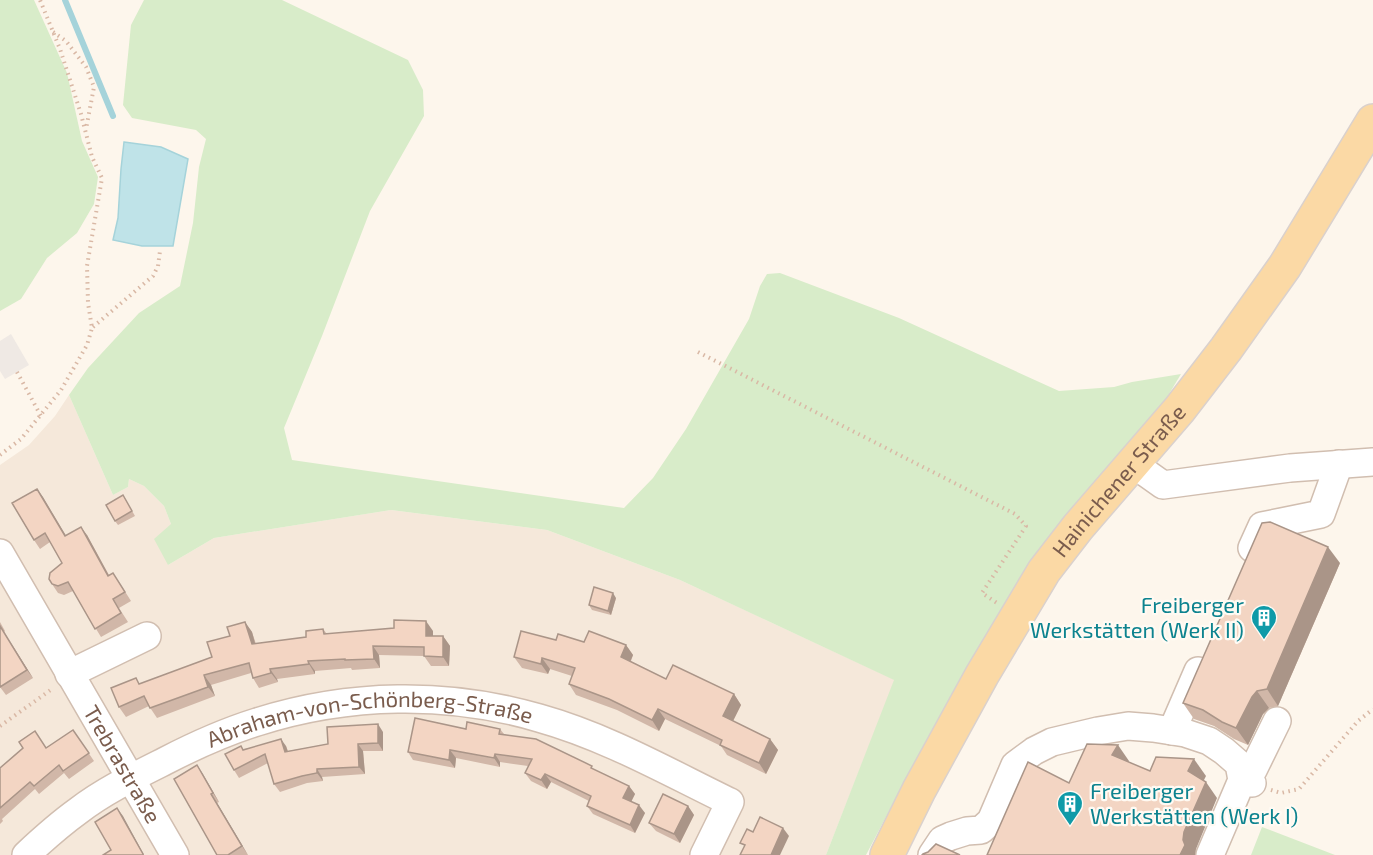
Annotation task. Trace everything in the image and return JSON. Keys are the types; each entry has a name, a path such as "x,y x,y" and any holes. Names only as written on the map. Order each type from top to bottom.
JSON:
{"main road":[{"name":"Hainichener Straße","path":"887,855 919,790 982,675 1044,571 1078,527 1179,410 1211,368 1285,266 1373,120"}],"street":[{"path":"1132,464 1163,484 1290,468 1373,462"},
{"path":"1243,570 1262,526 1321,514 1339,464"},
{"name":"Trebrastraße","path":"0,554 175,855"},
{"path":"70,675 147,636"},
{"path":"1172,731 1209,646"},
{"name":"Abraham-von-Schönberg-Straße","path":"26,855 78,810 130,778 219,736 256,722 305,709 346,702 418,698 458,701 501,709 573,728 608,742 730,802 704,855"},
{"path":"1210,855 1249,782 1276,721"},
{"path":"932,855 942,840 967,831 981,830 991,821 1015,765 1034,751 1052,742 1098,731 1128,726 1153,728 1185,733 1209,741 1239,764 1249,782"}],"path":[{"path":"0,455 21,439 61,390 87,345 92,328 88,303 87,266 102,178 92,157 60,48 40,0"},
{"path":"53,32 66,41 86,67 94,87 86,133"},
{"path":"92,328 153,276 158,266 160,251"},
{"path":"698,352 1015,514 1026,526 982,593 1015,618"},
{"path":"17,372 41,416"},
{"path":"0,726 70,675"},
{"path":"1249,782 1281,793 1299,789 1358,721 1373,709"}],"shaded area":[{"path":"11,334 29,365 5,379 0,371 0,341"},
{"path":"69,395 113,495 128,487 129,479 144,486 164,506 171,524 168,565 214,538 391,510 547,530 680,580 895,680 826,855 0,855 0,465 29,445 55,416"}],"green space":[{"path":"0,0 34,0 67,73 82,141 98,177 94,204 77,233 47,258 21,299 0,311"},
{"path":"144,0 282,0 408,60 423,90 424,116 370,211 284,428 292,460 624,508 653,478 686,429 749,319 760,286 767,274 780,273 899,318 1059,391 1114,387 1181,374 1145,434 1000,613 926,741 866,855 826,855 894,680 680,580 547,530 391,510 214,538 168,565 154,539 171,524 164,506 144,486 129,479 128,487 113,495 69,395 88,368 139,313 180,286 193,223 199,167 206,139 196,130 132,118 123,105 131,25"},
{"path":"1262,827 1335,855 1251,855"}],"water":[{"path":"124,142 161,147 188,159 173,246 142,246 113,240 118,218"}],"building":[{"path":"37,489 65,536 81,527 108,576 113,573 125,592 113,599 121,613 95,629 68,582 58,586 52,584 49,579 50,573 62,563 45,533 34,540 12,503"},
{"path":"123,495 132,511 115,521 106,505"},
{"name":"Freiberger Werkstätten (Werk II)","path":"1270,522 1328,547 1267,689 1257,691 1252,697 1236,728 1203,710 1183,703 1262,523"},
{"path":"594,587 613,593 608,611 589,605"},
{"path":"394,620 426,621 426,636 443,636 443,657 424,656 424,647 373,646 374,659 308,661 309,664 270,669 271,673 253,678 249,663 204,675 208,687 150,708 144,696 119,707 111,688 136,678 139,684 212,657 207,642 230,636 227,627 245,622 252,644 306,637 306,631 323,629 324,634 394,628"},
{"path":"0,626 27,670 0,687"},
{"path":"521,631 556,640 558,634 584,642 589,631 626,645 621,657 666,679 673,665 734,694 723,716 770,739 759,763 720,745 722,740 658,709 652,720 609,699 569,684 575,668 542,658 541,664 514,657"},
{"path":"415,718 466,729 467,722 500,729 499,734 536,739 629,786 623,798 639,805 630,825 587,806 591,796 545,774 541,780 525,773 532,759 495,754 494,758 450,750 449,760 408,752"},
{"path":"378,724 378,743 358,744 359,767 317,769 317,773 274,784 265,754 234,770 225,754 241,746 243,750 281,739 285,752 328,744 327,727"},
{"path":"73,730 89,753 63,771 59,765 34,786 30,782 0,808 0,768 23,748 19,742 35,731 46,748"},
{"path":"1087,744 1118,745 1112,755 1150,771 1156,757 1194,759 1188,771 1206,782 1184,832 1185,845 1180,855 987,855 1028,762 1069,783"},
{"path":"197,765 213,793 211,794 242,846 228,855 217,855 174,779"},
{"path":"663,794 688,806 674,834 649,823"},
{"path":"117,808 143,855 103,855 111,850 95,822"},
{"path":"760,817 783,828 771,855 740,855 745,845 740,843 747,829 753,832"},
{"path":"936,844 960,855 922,855"}],"waterway":[{"path":"65,0 113,116"}],"place":[{"name":"Freiberger Werkstätten (Werk II)","path":"1264,641"},
{"name":"Freiberger Werkstätten (Werk I)","path":"1070,827"}]}
